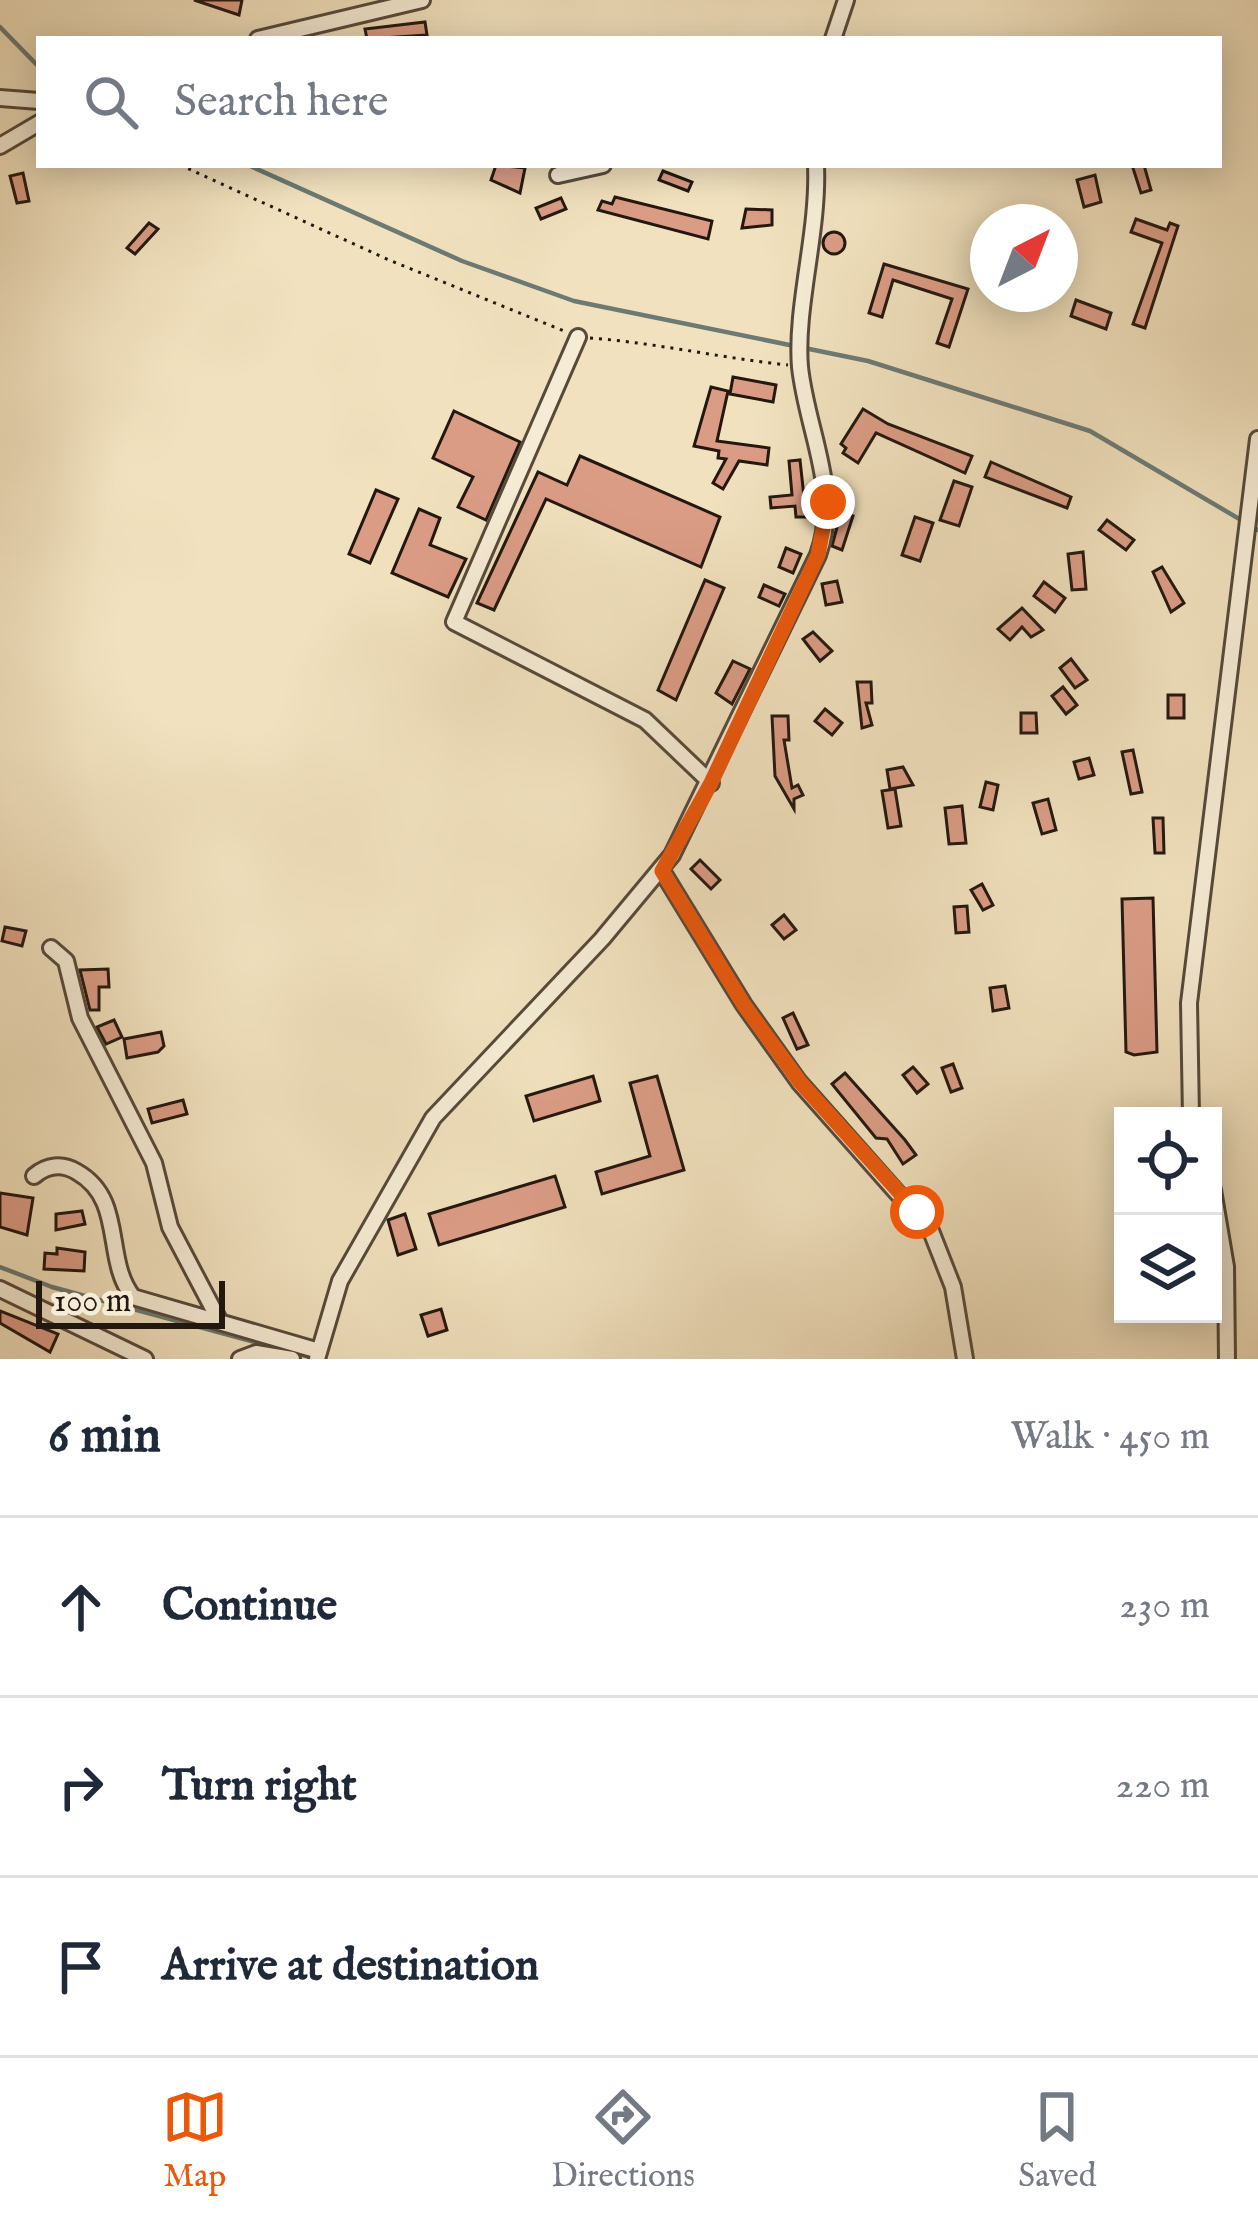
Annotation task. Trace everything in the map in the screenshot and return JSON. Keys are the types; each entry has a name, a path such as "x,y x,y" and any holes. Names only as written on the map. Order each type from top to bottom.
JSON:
{"street":[{"path":"271,36 422,0"},
{"path":"834,36 846,0"},
{"path":"0,98 36,100"},
{"path":"0,146 36,125"},
{"path":"558,175 590,168"},
{"path":"34,1176 51,1166 69,1167 98,1188 133,1297 318,1355 340,1281 433,1118 662,871 711,783 827,530 828,502 800,366 818,206 816,168"},
{"path":"578,337 454,622 644,721 711,783"},
{"path":"1191,1107 1189,1004 1258,440"},
{"path":"662,871 744,1005 800,1082 932,1231 953,1287 965,1359"},
{"path":"51,948 66,961 80,1018 154,1162 170,1227 220,1322"},
{"path":"1217,1215 1226,1268 1227,1359"},
{"path":"0,1289 145,1359"},
{"path":"240,1359 256,1353 292,1359"}],"path":[{"path":"188,168 389,260 578,337 654,342 719,358 800,366"}],"building":[{"path":"194,0 242,0 239,15"},
{"path":"425,22 427,35 366,36 365,29"},
{"path":"495,168 525,168 520,193 491,180"},
{"path":"1133,168 1145,168 1151,190 1141,193"},
{"path":"663,171 692,182 688,191 659,180"},
{"path":"23,173 29,201 17,203 10,176"},
{"path":"1095,175 1101,202 1084,207 1077,180"},
{"path":"615,197 712,221 708,239 598,210 602,201 612,204"},
{"path":"561,198 566,209 541,219 536,208"},
{"path":"746,209 772,210 772,225 742,228"},
{"path":"1136,219 1167,230 1170,223 1178,226 1145,328 1133,324 1162,243 1131,232"},
{"path":"149,223 158,229 135,254 127,248"},
{"path":"834,232 845,243 834,254 823,243"},
{"path":"884,264 968,289 949,347 937,343 952,299 893,280 882,317 869,313"},
{"path":"1078,301 1111,313 1106,329 1071,316 1078,312"},
{"path":"733,377 776,385 773,402 730,394"},
{"path":"711,387 728,391 717,441 769,448 767,465 739,461 723,489 713,483 726,459 718,458 719,451 694,446"},
{"path":"863,409 888,424 972,456 965,473 876,433 858,463 843,453 846,448 841,444"},
{"path":"454,411 520,442 486,520 458,507 473,477 433,458"},
{"path":"580,456 720,517 701,567 546,499 494,610 477,603 538,472 567,485"},
{"path":"800,460 804,497 812,496 812,517 796,517 795,506 771,508 770,497 792,495 789,461"},
{"path":"991,462 1071,497 1067,508 985,477"},
{"path":"954,481 972,487 959,526 940,520"},
{"path":"376,490 398,499 370,563 349,554"},
{"path":"419,509 440,518 430,545 466,559 448,597 392,573"},
{"path":"841,512 853,516 842,550 832,546"},
{"path":"915,517 933,523 920,561 902,555"},
{"path":"1107,520 1134,540 1126,550 1099,530"},
{"path":"786,548 801,554 793,573 779,567"},
{"path":"1083,552 1086,589 1072,590 1068,554"},
{"path":"1162,567 1184,603 1171,612 1153,572"},
{"path":"705,580 724,588 676,700 658,690"},
{"path":"837,581 842,602 826,605 822,584"},
{"path":"1044,582 1065,598 1055,612 1034,596"},
{"path":"764,585 785,594 779,606 759,597"},
{"path":"1022,608 1043,630 1031,637 1022,627 1010,640 998,629"},
{"path":"813,632 832,651 820,661 803,639"},
{"path":"1071,659 1087,680 1075,688 1060,668"},
{"path":"733,661 750,669 732,704 716,693"},
{"path":"857,682 871,682 872,703 866,703 872,725 862,728"},
{"path":"1063,687 1077,705 1066,714 1052,696"},
{"path":"1168,695 1184,695 1184,718 1168,718"},
{"path":"825,709 842,723 832,735 815,721"},
{"path":"1021,713 1036,713 1037,733 1021,733"},
{"path":"772,716 788,716 789,740 784,740 792,788 798,785 803,795 794,799 794,809 775,776"},
{"path":"1133,750 1142,792 1131,794 1122,752"},
{"path":"1089,758 1094,775 1079,779 1074,762"},
{"path":"903,767 913,785 890,789 887,770"},
{"path":"986,782 998,785 993,810 980,807"},
{"path":"895,789 901,826 888,828 882,791"},
{"path":"1048,799 1056,830 1042,834 1033,803"},
{"path":"962,806 966,843 949,844 945,808"},
{"path":"1153,818 1163,818 1164,853 1155,853"},
{"path":"700,860 720,880 711,889 691,869"},
{"path":"982,884 993,905 983,910 971,890"},
{"path":"1153,898 1157,1052 1134,1055 1126,1052 1122,899"},
{"path":"967,906 969,932 956,933 954,907"},
{"path":"784,915 796,930 784,939 772,925"},
{"path":"5,927 26,931 22,946 2,941"},
{"path":"108,969 109,987 99,987 99,1010 90,1010 80,970"},
{"path":"1005,986 1009,1008 993,1011 990,988"},
{"path":"793,1013 808,1045 797,1049 783,1018"},
{"path":"114,1020 122,1037 106,1044 97,1027"},
{"path":"161,1032 164,1046 158,1052 127,1058 124,1039"},
{"path":"953,1064 962,1088 951,1092 942,1068"},
{"path":"913,1067 928,1084 917,1093 903,1075"},
{"path":"845,1073 916,1155 903,1164 887,1139 876,1138 832,1084"},
{"path":"593,1076 600,1101 534,1121 526,1096"},
{"path":"657,1076 684,1170 602,1194 596,1172 650,1156 630,1083"},
{"path":"183,1100 187,1114 152,1123 148,1109"},
{"path":"555,1176 565,1207 439,1245 429,1214"},
{"path":"0,1193 33,1198 27,1235 0,1227"},
{"path":"82,1211 85,1224 56,1230 56,1214"},
{"path":"405,1214 416,1249 398,1255 388,1220"},
{"path":"57,1248 85,1252 84,1271 44,1269 45,1253 57,1254"},
{"path":"441,1309 447,1330 428,1336 421,1315"},
{"path":"0,1311 58,1334 50,1352 0,1323"}],"waterway":[{"path":"0,27 36,64"},
{"path":"255,168 462,261 574,301 868,361 1090,431 1258,530"},
{"path":"0,1267 52,1287 313,1358"}],"route":[{"path":"828,502 827,530 818,555 711,783 662,871 744,1005 800,1082 917,1212"}]}
